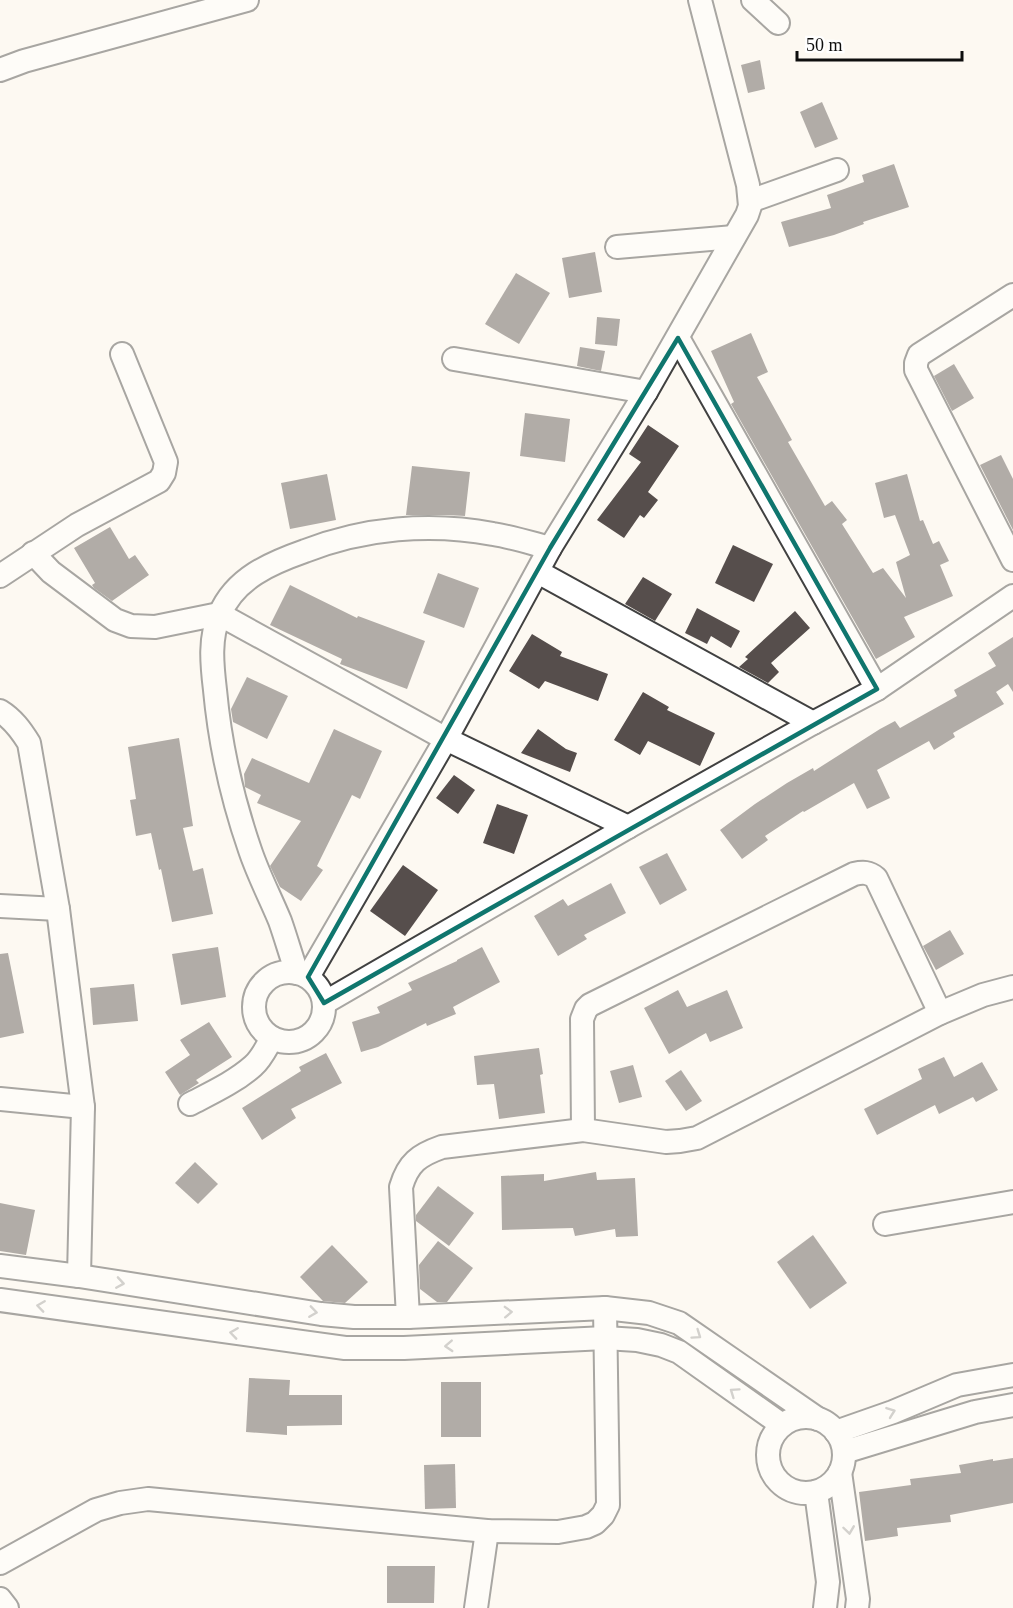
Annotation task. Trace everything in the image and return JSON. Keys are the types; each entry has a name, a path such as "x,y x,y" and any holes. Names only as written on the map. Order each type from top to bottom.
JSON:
{"street":[{"path":"0,70 24,61 247,0"},
{"path":"302,975 446,739 550,548 678,338 747,215 750,201 748,185 700,0"},
{"path":"753,0 778,23"},
{"path":"750,201 837,170"},
{"path":"617,247 734,237"},
{"path":"1013,295 919,355 916,370 1013,560"},
{"path":"678,338 878,689"},
{"path":"0,574 77,525 159,481 164,473 166,462 122,354"},
{"path":"454,359 646,392"},
{"path":"302,975 250,850 225,756 212,662 219,614 231,595 247,579 275,562 316,546 358,534 396,529 452,529 493,534 550,548"},
{"path":"33,553 51,572 115,620 131,626 155,627 219,614 446,739 628,827"},
{"path":"538,572 813,723"},
{"path":"324,1003 628,827 878,689 1013,596"},
{"path":"0,711 11,717 29,743 58,909 83,1107 79,1276"},
{"path":"583,1130 582,1019 590,1005 854,874 864,872 876,878 940,1013"},
{"path":"0,906 58,909"},
{"path":"286,972 302,975 316,984 324,1003 324,1014 313,1033 294,1042 282,1042 263,1031 257,1022 254,1011 255,1000 258,990 275,975 286,972"},
{"path":"408,1317 401,1187 411,1164 425,1153 442,1147 583,1130 666,1142 697,1138 940,1013 983,995 1013,987"},
{"path":"190,1104 253,1066 262,1056 272,1038"},
{"path":"0,1099 83,1107"},
{"path":"885,1224 1013,1202"},
{"path":"0,1266 354,1317 408,1317 605,1308 649,1313 679,1323 834,1444"},
{"path":"0,1300 345,1348 404,1348 605,1338 645,1342 679,1352 782,1425"},
{"path":"0,1563 96,1510 120,1503 148,1499 487,1531 558,1533 595,1523 603,1515 608,1505 605,1308"},
{"path":"834,1444 893,1412 957,1385 1013,1375"},
{"path":"834,1444 1013,1405"},
{"path":"834,1444 834,1481 826,1488 816,1492 795,1492 786,1488 772,1473 768,1463 770,1442 775,1433 782,1425 793,1419 805,1417 834,1444 858,1599 857,1608"},
{"path":"816,1492 828,1582 825,1608"},
{"path":"476,1608 487,1531"},
{"path":"0,1599 7,1608"}],"highlighted area":[{"path":"678,338 877,689 324,1003 308,977 550,548"}],"building":[{"path":"760,60 765,89 748,93 741,65"},
{"path":"822,102 838,139 815,148 800,112"},
{"path":"894,164 909,207 863,222 864,224 834,235 789,247 781,222 831,208 827,195 864,182 862,175"},
{"path":"595,252 602,292 569,298 562,258"},
{"path":"516,273 550,293 519,344 485,324"},
{"path":"597,317 620,319 617,346 595,344"},
{"path":"751,333 768,372 757,377 792,440 788,442 825,506 832,501 847,520 842,524 873,573 883,568 906,598 896,562 910,555 895,515 884,518 875,483 907,474 920,521 923,520 933,544 939,541 949,561 940,565 953,596 904,617 915,637 876,659 731,404 734,402 711,351"},
{"path":"580,347 605,351 601,371 577,366"},
{"path":"954,364 974,398 952,411 934,376"},
{"path":"525,413 570,419 565,462 520,456"},
{"path":"648,425 679,446 648,492 658,500 644,518 640,515 624,538 597,520 641,462 629,454"},
{"path":"1001,455 1013,479 1013,530 980,465"},
{"path":"412,466 470,472 465,516 406,515"},
{"path":"327,474 336,520 290,529 281,483"},
{"path":"110,527 129,559 135,555 149,575 112,601 94,588 92,585 95,583 74,548"},
{"path":"733,545 773,564 754,602 715,583"},
{"path":"438,573 479,588 464,628 423,613"},
{"path":"643,577 672,594 655,621 625,604"},
{"path":"290,585 357,618 358,616 425,641 407,689 340,664 342,659 270,625"},
{"path":"697,608 740,631 731,648 711,636 707,644 685,633"},
{"path":"795,611 810,628 771,663 779,672 768,683 739,667 748,659 745,657"},
{"path":"532,634 562,652 560,656 608,674 598,701 545,681 539,689 509,671"},
{"path":"1013,637 1013,692 1008,684 996,692 1004,704 953,733 955,737 934,750 929,741 877,770 890,798 867,809 854,783 803,811 765,836 768,840 742,859 720,830 787,783 813,768 814,771 880,729 895,721 900,728 957,696 954,690 996,666 988,653"},
{"path":"247,677 288,696 267,739 233,722 231,709"},
{"path":"643,692 669,707 667,710 715,733 700,766 648,741 640,755 614,740"},
{"path":"334,729 382,751 360,799 352,795 317,866 323,870 301,901 280,887 270,866 301,821 257,803 261,795 245,787 244,774 252,758 309,783"},
{"path":"538,729 566,749 577,753 570,772 521,753"},
{"path":"179,738 193,826 183,828 193,871 203,868 213,914 172,922 151,833 136,836 130,800 136,799 128,747"},
{"path":"454,775 475,790 458,814 436,798"},
{"path":"497,804 528,815 514,854 483,843"},
{"path":"667,853 687,890 660,905 639,867"},
{"path":"403,865 438,890 405,936 370,911"},
{"path":"611,883 626,913 584,935 587,939 558,956 534,916 563,899 568,906"},
{"path":"950,930 964,954 936,970 923,946"},
{"path":"218,947 226,997 181,1005 172,954"},
{"path":"482,947 500,982 453,1007 456,1014 427,1026 426,1023 378,1047 361,1052 352,1022 380,1013 377,1007 412,990 408,983"},
{"path":"8,953 24,1033 0,1038 0,954"},
{"path":"134,984 138,1021 93,1025 90,988"},
{"path":"678,990 687,1007 727,990 743,1028 710,1042 706,1033 669,1054 644,1008"},
{"path":"209,1022 232,1057 196,1080 199,1083 180,1095 165,1072 190,1055 180,1040"},
{"path":"539,1048 545,1113 499,1119 494,1084 477,1085 474,1056"},
{"path":"326,1053 342,1083 291,1109 296,1118 262,1140 242,1108 301,1071 299,1067"},
{"path":"944,1057 954,1077 982,1062 998,1090 976,1102 973,1097 939,1114 935,1105 877,1135 864,1109 922,1079 918,1069"},
{"path":"633,1065 642,1097 619,1103 610,1071"},
{"path":"681,1070 702,1101 686,1111 665,1081"},
{"path":"195,1162 218,1184 198,1204 175,1183"},
{"path":"596,1172 597,1180 635,1178 638,1236 616,1237 615,1229 575,1236 573,1228 502,1230 501,1176 544,1174 544,1181"},
{"path":"438,1186 474,1213 449,1246 416,1221 416,1215"},
{"path":"0,1203 35,1210 26,1255 0,1251"},
{"path":"813,1235 847,1283 810,1309 777,1262"},
{"path":"438,1241 473,1268 447,1302 437,1302 420,1289 419,1265"},
{"path":"332,1245 368,1282 345,1303 323,1301 300,1277"},
{"path":"249,1378 290,1380 289,1395 342,1395 342,1425 287,1426 287,1435 246,1432"},
{"path":"441,1382 481,1382 481,1437 441,1437"},
{"path":"1013,1458 1013,1503 950,1515 951,1522 897,1528 898,1536 865,1541 859,1492 911,1485 910,1479 961,1473 959,1465"},
{"path":"455,1464 456,1508 425,1509 424,1465"},
{"path":"387,1566 435,1566 434,1603 387,1603"}]}
